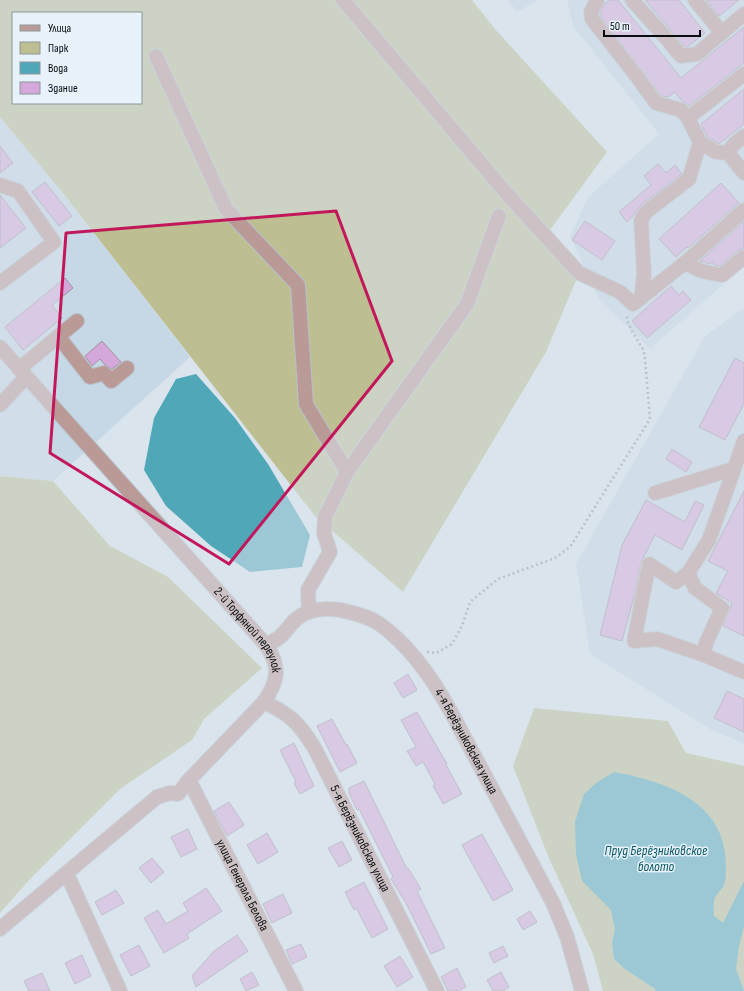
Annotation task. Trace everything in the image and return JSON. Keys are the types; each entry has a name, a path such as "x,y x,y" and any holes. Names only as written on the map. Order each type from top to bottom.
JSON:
{"street":[{"path":"343,0 507,194 579,273 637,301"},
{"path":"597,0 591,12 592,19 636,74 656,103 682,110 688,118 700,142 716,152 728,153 744,173"},
{"path":"632,0 667,38 681,56 696,54 744,14"},
{"path":"695,0 722,33"},
{"path":"156,56 226,209 298,285 306,404 347,472"},
{"path":"688,118 744,74"},
{"path":"728,153 733,145 744,136"},
{"path":"637,301 644,275 641,220 646,212 689,179 700,142"},
{"path":"0,185 18,191 54,242 0,283"},
{"path":"637,301 686,262 743,209"},
{"path":"309,612 308,590 330,552 324,533 325,517 347,472 467,304 499,216"},
{"path":"686,262 691,266 705,272 722,275 744,257"},
{"path":"0,405 22,373 58,336 77,321"},
{"path":"58,336 90,377 104,373 111,381 127,368"},
{"name":"2-й Торфяной переулок","path":"0,929 157,797 170,793 178,794 189,780 264,702 271,690 276,674 272,654 266,645 4,351"},
{"path":"744,441 709,540 688,573 676,582 650,564 634,641 657,638 704,654 744,672"},
{"path":"655,493 733,469"},
{"path":"688,573 695,588 722,608 706,643 704,654"},
{"name":"4-я Берёзниковская улица","path":"266,645 281,636 295,619 309,612 322,609 333,609 363,616 378,622 398,639 421,664 436,684 553,903 567,937 582,991"},
{"name":"5-я Берёзниковская улица","path":"264,702 278,709 302,728 315,749 437,991"},
{"name":"улица Генерала Белова","path":"189,780 296,991"},
{"path":"66,874 120,991"}],"path":[{"path":"424,651 436,653 452,644 462,626 470,602 498,579 554,558 570,547 650,419 644,351 628,322 626,307 637,301"}],"highlighted area":[{"path":"336,211 392,361 229,564 50,453 66,233"}],"shaded area":[{"path":"508,0 539,0 517,12"},
{"path":"567,0 744,0 744,266 650,349 600,301 570,236 588,197 659,134 573,26"},
{"path":"0,117 62,192 190,357 53,481 0,476"},
{"path":"744,308 744,744 710,729 590,654 576,564 705,336"}],"green space":[{"path":"0,0 472,0 495,29 607,152 550,230 579,273 546,352 403,592 315,516 62,192 0,117"},
{"path":"0,476 53,481 110,546 168,577 262,668 204,719 192,740 120,789 32,877 0,913"},
{"path":"534,708 668,721 686,753 744,766 744,991 603,991 593,954 548,856 513,766"}],"water":[{"path":"196,374 235,418 268,464 310,535 302,567 250,572 211,546 166,506 144,470 154,418 176,379"},
{"name":"Пруд Берёзниковское болото","path":"614,772 634,776 673,789 690,799 705,811 716,826 724,845 726,878 724,885 714,901 714,916 723,923 744,881 744,926 739,946 736,969 744,991 655,991 655,989 625,969 614,959 612,942 615,930 611,910 582,881 576,855 575,822 584,794 596,783"}],"building":[{"path":"610,0 618,0 681,78 744,27 744,63 689,106 683,102 675,92 668,97 661,96 600,16 604,4"},
{"path":"645,0 679,0 705,33 685,47"},
{"path":"706,0 739,0 719,16"},
{"path":"744,89 744,124 719,144 707,136 701,124"},
{"path":"0,146 13,163 0,173"},
{"path":"658,164 666,173 675,165 682,174 641,205 627,222 619,212 651,185 644,176"},
{"path":"45,182 72,216 59,226 32,192"},
{"path":"721,183 739,203 676,257 659,239"},
{"path":"0,195 26,228 0,248"},
{"path":"585,221 615,241 602,260 572,240"},
{"path":"744,221 744,249 739,250 720,266 714,265 712,262 710,264 700,261"},
{"path":"65,278 73,288 52,305 62,318 23,350 5,327"},
{"path":"671,286 679,295 683,291 691,300 647,338 632,321"},
{"path":"102,341 121,362 112,369 105,365 100,359 92,366 85,356"},
{"path":"735,358 744,363 744,404 725,440 699,427"},
{"path":"672,449 692,462 686,472 666,459"},
{"path":"744,491 744,636 723,626 732,603 716,593 728,571 708,561"},
{"path":"646,500 685,522 695,501 704,505 682,550 655,535 641,562 636,589 622,641 600,635 622,545"},
{"path":"408,674 417,690 403,698 394,683"},
{"path":"727,691 744,699 744,732 714,718"},
{"path":"417,712 447,764 446,765 462,794 443,804 433,786 435,784 423,762 416,766 407,751 416,747 401,720"},
{"path":"332,719 357,763 340,772 317,726"},
{"path":"294,743 314,786 300,794 294,783 296,782 280,750"},
{"path":"364,781 407,869 408,868 421,889 417,891 445,948 431,954 407,905 391,879 393,877 359,809 357,810 349,793 349,788"},
{"path":"229,802 244,825 227,836 214,811"},
{"path":"188,829 197,849 181,857 171,837"},
{"path":"267,833 278,852 258,864 247,845"},
{"path":"482,834 513,890 493,901 462,845"},
{"path":"342,841 352,860 339,867 328,848"},
{"path":"152,858 164,872 151,883 139,868"},
{"path":"364,882 388,929 372,938 356,908 354,910 345,892"},
{"path":"206,888 222,911 187,934 189,938 164,953 144,918 158,910 166,924 188,911 183,903"},
{"path":"116,890 124,903 102,915 95,902"},
{"path":"283,894 292,913 272,923 263,904"},
{"path":"530,911 537,922 523,930 517,919"},
{"path":"237,935 248,951 196,987 192,976 214,951"},
{"path":"301,944 307,957 292,964 286,950"},
{"path":"139,945 150,966 131,976 120,955"},
{"path":"503,946 508,956 494,963 489,953"},
{"path":"82,955 91,976 75,984 65,963"},
{"path":"400,956 413,977 397,987 384,966"},
{"path":"457,968 466,987 458,991 448,991 441,977"},
{"path":"252,972 259,985 246,991 240,979"},
{"path":"501,972 509,987 503,991 493,991 487,980"},
{"path":"42,973 50,991 29,991 24,981"}]}
